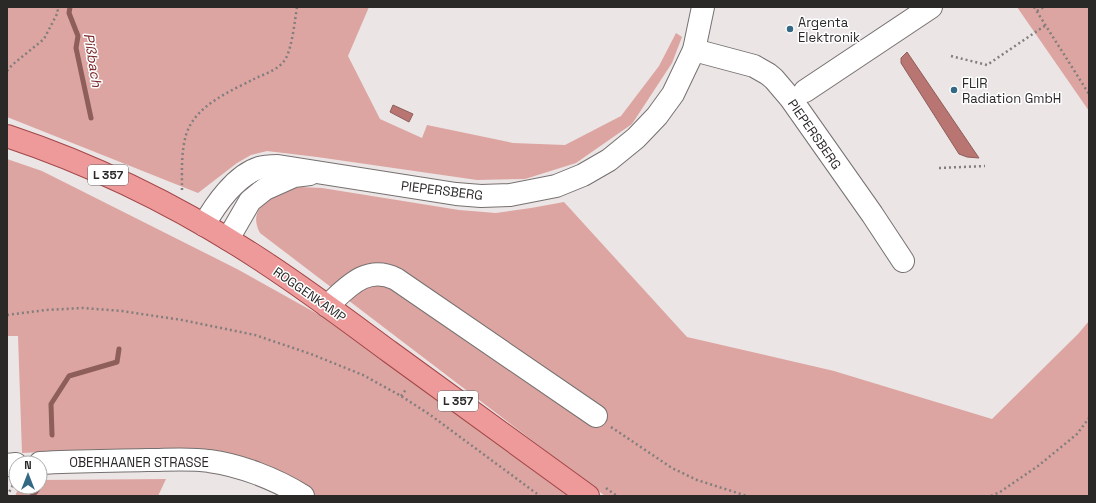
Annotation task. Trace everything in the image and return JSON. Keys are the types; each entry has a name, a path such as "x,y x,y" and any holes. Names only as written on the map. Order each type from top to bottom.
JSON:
{"main road":[{"name":"ROGGENKAMP","path":"7,136 39,147 100,172 151,196 228,239 327,306 588,496"}],"street":[{"name":"PIEPERSBERG","path":"204,225 223,196 244,174 260,167 278,166 456,194 481,196 510,196 556,186 583,175 609,160 636,138 657,116 673,94 694,50 703,7"},
{"path":"805,91 931,7"},
{"name":"PIEPERSBERG","path":"694,50 754,66 774,79 791,99 903,261"},
{"name":"PIEPERSBERG","path":"228,239 250,201 265,189 294,176 320,172"},
{"path":"327,306 340,294 362,278 373,274 384,274 389,276 396,279 596,416"},
{"name":"OBERHAANER STRASSE","path":"48,463 175,460 208,461 238,467 291,488 303,496"}],"path":[{"path":"7,71 12,65 44,39 58,12 57,7"},
{"path":"182,190 183,152 188,129 196,118 219,97 281,65 288,53 297,7"},
{"path":"1034,7 1089,94"},
{"path":"1036,11 1044,7"},
{"path":"951,56 987,65 1046,25"},
{"path":"939,168 985,166"},
{"path":"7,315 46,310 83,308 122,311 182,320 255,335 311,354 363,375 401,396 429,414 540,496"},
{"path":"596,416 672,468 697,480 747,496"},
{"path":"991,496 1000,492 1038,466 1076,434 1089,418"}],"shaded area":[{"path":"7,7 369,7 348,56 380,119 422,138 427,125 513,143 565,145 621,116 659,66 676,33 682,37 672,63 632,124 576,163 525,179 477,180 267,151 251,155 237,163 198,193 7,117"},
{"path":"1017,7 1089,7 1089,111"},
{"path":"907,52 979,158 967,157 959,154 901,63 901,58"},
{"path":"393,105 413,114 409,122 390,112"},
{"path":"7,159 42,171 237,269 350,332 572,496 316,496 288,476 186,451 98,449 22,453 18,336 7,336"},
{"path":"300,187 322,188 459,210 496,213 564,202 687,337 834,371 992,419 1078,334 1089,321 1089,496 605,496 260,233 256,223 256,218 262,206 277,193"},
{"path":"166,479 158,496 15,496 48,495 48,480"}],"waterway":[{"name":"Pißbach","path":"70,7 69,13 78,36 76,48 91,118"},
{"name":"Pißbach","path":"52,435 51,404 69,376 117,362 119,349"}],"place":[{"name":"Argenta Elektronik","path":"790,29"},
{"name":"FLIR Radiation GmbH","path":"954,90"}]}
